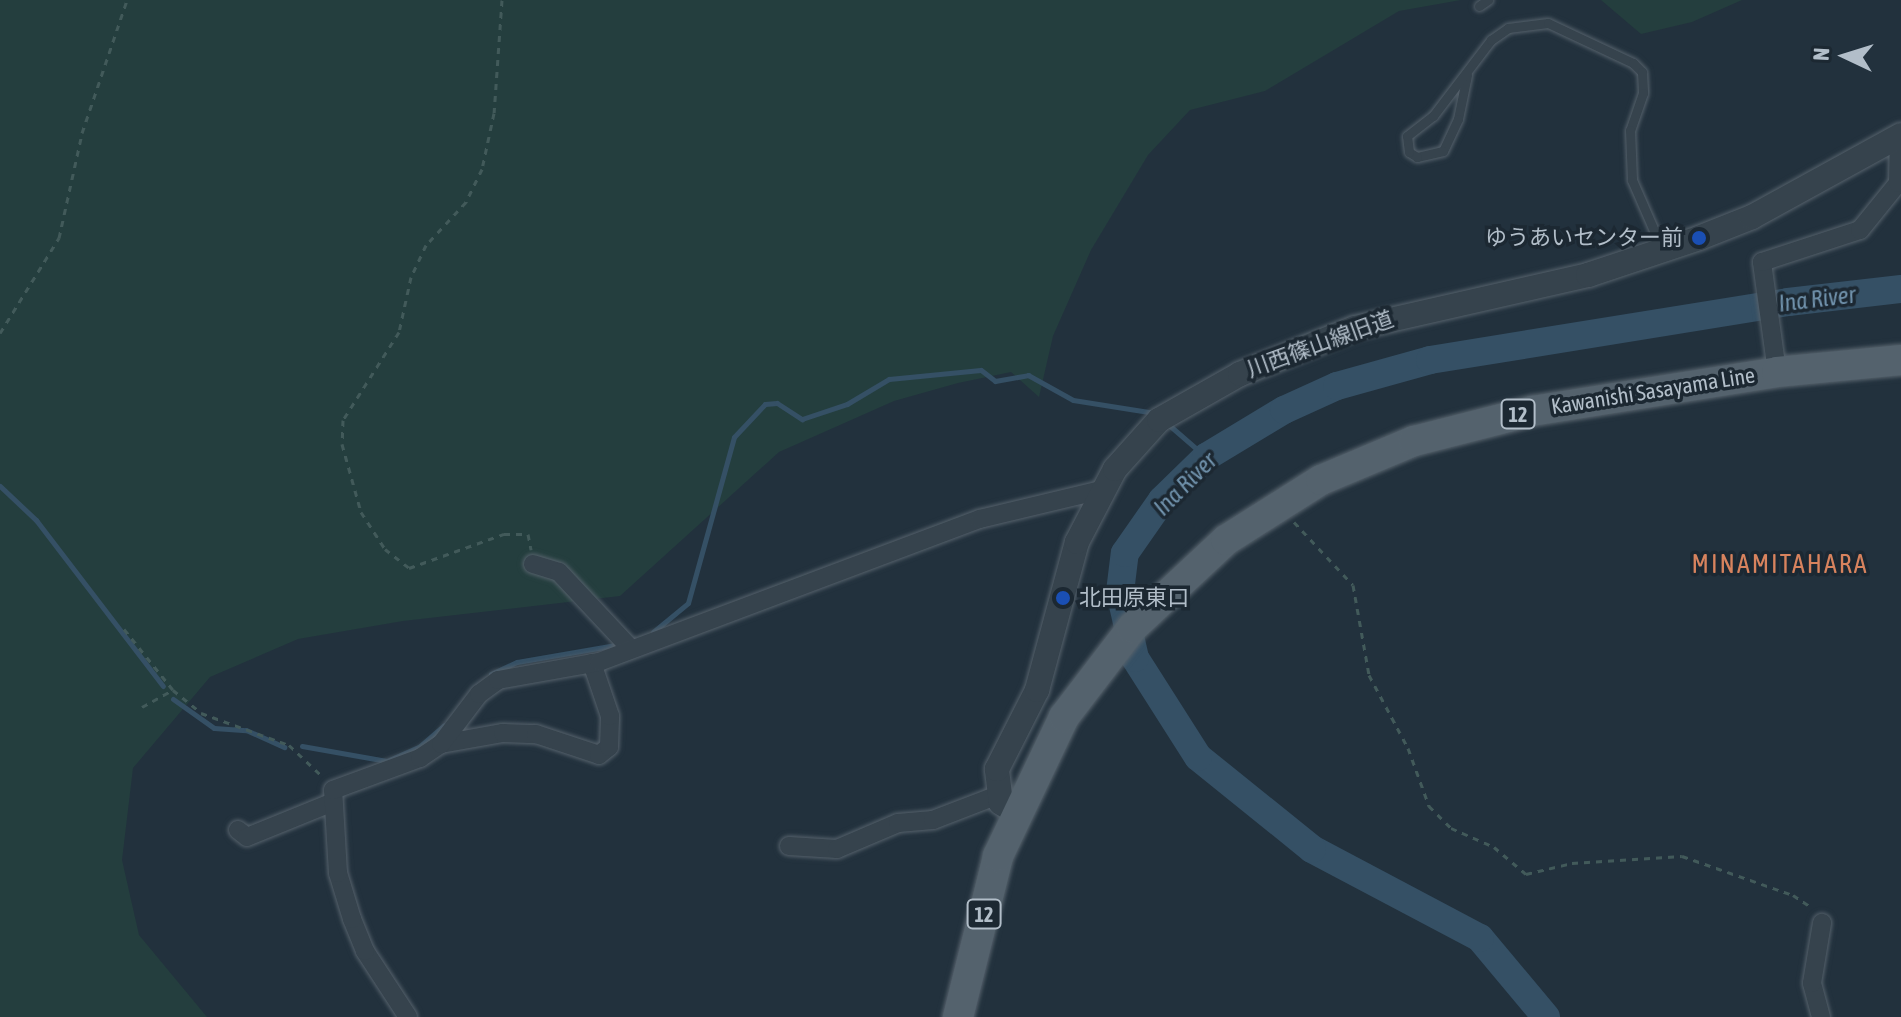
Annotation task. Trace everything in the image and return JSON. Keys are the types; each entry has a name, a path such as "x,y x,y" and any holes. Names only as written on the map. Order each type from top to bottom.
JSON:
{"main road":[{"name":"Kawanishi Sasayama Line","path":"958,1017 998,856 1007,804 1084,688 1176,584 1226,540 1321,480 1414,441 1532,411 1775,358 1901,360"}],"street":[{"path":"1775,358 1762,262 1860,230 1898,183 1900,136"},
{"name":"川西篠山線旧道","path":"1007,804 997,769 1037,690 1077,542 1101,490 1159,420 1190,399 1292,351 1407,312 1588,275 1663,252 1752,217 1900,136"},
{"path":"238,830 247,837 420,758 441,744 479,694 498,680 592,663 626,645 980,519 1101,490"},
{"path":"533,564 559,572 626,645"},
{"path":"441,744 503,733 536,734 599,755 609,747 610,716 592,663"},
{"path":"333,796 338,873 352,919 365,951 408,1017"},
{"path":"789,846 837,849 898,823 933,820 1007,804"},
{"path":"1821,1017 1812,983 1822,923"}],"lane":[{"path":"1467,75 1458,119 1443,151 1417,157 1409,152 1407,136 1433,116 1491,40 1523,24 1548,23 1633,63 1642,72 1643,93 1630,130 1632,180 1663,252"}],"path":[{"path":"0,333 59,238 82,133 127,0"},
{"path":"502,0 494,113 482,169 466,202 426,245 411,277 399,332 343,420 342,444 361,512 385,549 409,568 504,534 528,534 533,564"},
{"path":"1294,522 1353,585 1369,675 1389,707 1437,817 1494,847 1516,870 1526,874 1572,863 1682,856 1793,895 1812,906 1822,923"},
{"path":"124,629 173,690 215,721 247,726 301,752 333,796"},
{"path":"142,707 173,690"}],"green space":[{"path":"0,0 1461,0 1399,11 1265,91 1190,110 1148,155 1091,250 1053,336 1039,397 1011,372 958,383 894,401 779,452 620,596 403,621 298,639 210,677 133,768 122,860 139,935 207,1017 0,1017"},
{"path":"1601,0 1742,0 1692,22 1641,34"}],"waterway":[{"name":"Ina River","path":"1546,1017 1480,938 1312,849 1198,757 1135,658 1120,592 1125,553 1162,500 1206,457 1284,410 1337,386 1430,360 1788,302 1901,289"},
{"path":"653,632 688,603 734,437 765,404 777,403 802,419 847,404 889,379 981,370 995,381 1028,375 1073,400 1155,413"},
{"path":"1169,425 1206,457"},
{"path":"0,486 36,520 163,686"},
{"path":"491,674 517,662 621,644"},
{"path":"173,699 214,728 246,730 284,747"},
{"path":"302,746 387,761 419,747 444,725"}],"place":[{"name":"ゆうあいセンター前","path":"1699,238"},
{"name":"北田原東口","path":"1063,598"}],"district":[{"name":"MINAMITAHARA","path":"1780,565"}]}
